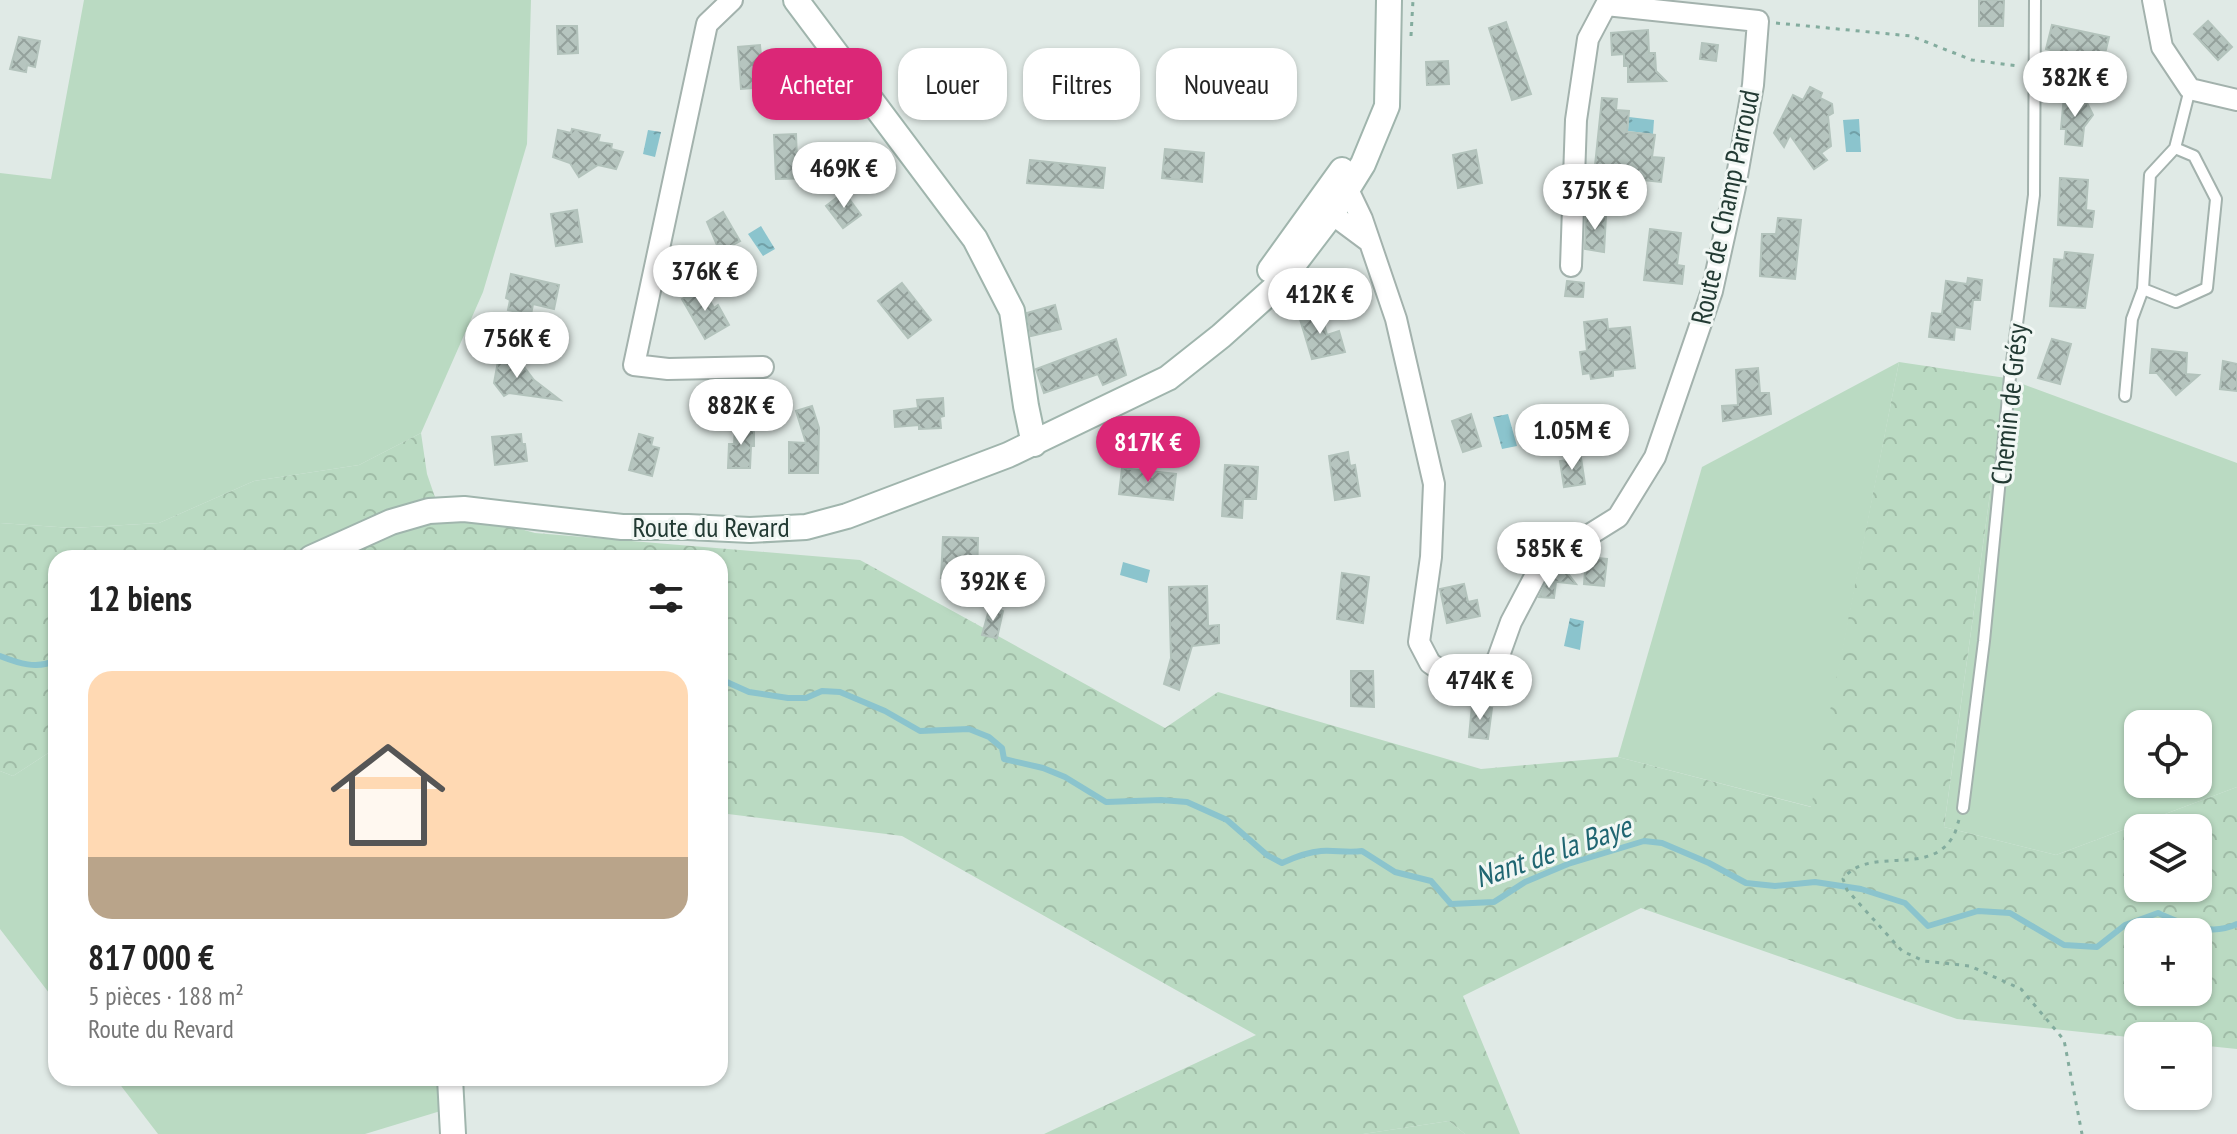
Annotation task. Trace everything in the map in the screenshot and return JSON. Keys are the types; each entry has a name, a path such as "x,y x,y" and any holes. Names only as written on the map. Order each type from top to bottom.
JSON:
{"main road":[{"path":"796,0 975,239 1012,311 1034,444"},
{"name":"Route du Revard","path":"329,550 391,522 429,511 464,509 622,527 750,530 806,527 925,488 1034,444 1168,378 1278,285 1335,199 1367,128 1388,63 1389,0"},
{"path":"450,1086 453,1134"}],"street":[{"path":"732,0 707,24 634,365 668,369 763,367"},
{"path":"2153,0 2162,47 2190,89 2237,100"},
{"path":"1571,266 1576,120 1588,39 1606,5 1758,21"},
{"name":"Route de Champ Parroud","path":"1335,199 1367,240 1396,319 1434,484 1431,557 1419,642 1430,663 1450,677 1473,678 1497,661 1511,622 1541,565 1618,517 1655,457 1712,291 1753,85 1758,21"}],"lane":[{"name":"Chemin de Grésy","path":"1963,808 1984,641 2010,377 2034,195 2035,0"},
{"path":"2125,396 2132,319 2143,289 2150,175 2175,148 2190,89"},
{"path":"2143,289 2176,302 2207,288 2216,199 2194,156 2175,148"}],"path":[{"path":"1758,21 1911,36 1972,60 2035,68"},
{"path":"1963,808 1952,839 1930,858 1863,865 1849,871 1843,879 1847,890 1902,951 1924,961 1970,966 2021,989 2064,1040 2082,1134"}],"green space":[{"path":"84,0 531,0 527,144 483,292 421,433 359,465 254,481 159,523 72,528 0,523 0,173 51,179"},
{"path":"1899,362 1812,807 1618,757 1702,467"},
{"path":"1899,362 2006,378 1944,827 2056,855 2124,829 2124,902 2212,902 2212,814 2165,814 2237,787 2237,1049 2212,1046 2212,1022 2124,1022 2124,1037 1957,1019 1641,908 1463,996 1520,1134 1465,1134 1449,1121 1363,1134 1044,1134 1256,1035 902,836 728,814 728,550 48,550 48,753 13,776 0,771 0,523 72,528 159,523 254,481 359,465 421,433 427,474 438,506 535,533 860,560 1165,728 1218,692 1481,769 1618,757 1811,807"},
{"path":"2006,378 2237,463 2237,787 2212,796 2212,710 2124,710 2124,798 2208,798 2165,814 2124,814 2124,829 2056,855 1944,827"},
{"path":"48,753 48,992 0,929 0,771 13,776"},
{"path":"121,1086 456,1086 457,1106 365,1134 158,1134"},
{"path":"1449,1121 1465,1134 1363,1134"}],"water":[{"path":"1629,117 1654,120 1653,134 1628,131"},
{"path":"1859,119 1861,152 1846,152 1843,120"},
{"path":"648,130 661,132 655,157 643,154"},
{"path":"761,226 775,249 763,256 748,234"},
{"path":"1508,414 1517,446 1502,449 1493,417"},
{"path":"1123,562 1150,570 1147,583 1120,575"},
{"path":"1570,618 1584,621 1580,650 1564,646"}],"building":[{"path":"1979,0 2004,0 2003,26 1979,26"},
{"path":"2208,21 2232,47 2218,60 2194,34"},
{"path":"1506,22 1531,94 1512,100 1489,28"},
{"path":"2052,25 2109,37 2103,62 2046,49"},
{"path":"557,26 577,26 578,53 558,54"},
{"path":"1648,30 1649,53 1655,53 1656,71 1666,81 1628,82 1624,54 1612,55 1611,33"},
{"path":"19,37 40,41 35,67 27,65 26,72 10,69"},
{"path":"1702,43 1718,45 1716,61 1700,59"},
{"path":"760,45 760,48 752,48 752,88 741,89 738,47"},
{"path":"1448,61 1449,84 1427,85 1426,62"},
{"path":"1810,87 1822,93 1820,98 1832,104 1833,113 1828,116 1831,146 1821,153 1827,160 1814,169 1790,135 1784,147 1774,133 1793,95 1803,100"},
{"path":"2064,95 2084,97 2093,115 2084,127 2082,146 2065,144 2066,129 2061,129"},
{"path":"1602,98 1617,99 1616,110 1629,111 1627,132 1655,135 1652,157 1664,158 1661,182 1594,175"},
{"path":"572,129 600,135 598,142 612,144 611,149 623,152 616,169 598,165 579,177 570,163 553,157 558,130 571,133"},
{"path":"796,134 797,160 818,160 818,178 776,179 774,135"},
{"path":"1165,149 1204,153 1202,182 1162,178"},
{"path":"1476,150 1482,183 1458,188 1453,155"},
{"path":"1030,160 1105,168 1103,188 1027,183"},
{"path":"2060,178 2088,180 2086,210 2094,211 2092,227 2058,225"},
{"path":"844,192 861,215 843,228 826,206"},
{"path":"577,210 582,242 556,246 551,214"},
{"path":"723,212 740,241 720,252 707,222"},
{"path":"1586,212 1606,215 1604,252 1585,249"},
{"path":"1778,218 1801,220 1795,279 1760,276 1762,234 1776,234"},
{"path":"1650,229 1681,233 1677,265 1684,266 1682,284 1644,280"},
{"path":"2065,252 2093,255 2085,308 2050,306 2054,259 2064,260"},
{"path":"511,274 559,285 554,309 533,304 531,315 508,310 510,300 506,298"},
{"path":"1968,278 1982,280 1980,300 1973,300 1970,329 1955,327 1954,340 1929,337 1932,313 1942,314 1946,281 1967,284"},
{"path":"1567,281 1584,283 1583,297 1565,296"},
{"path":"902,283 931,320 908,338 878,301"},
{"path":"702,287 714,308 718,305 729,325 705,339 682,299"},
{"path":"1055,305 1061,329 1031,336 1027,313"},
{"path":"1320,309 1327,335 1339,331 1345,352 1312,359 1299,316"},
{"path":"1607,319 1608,329 1630,327 1635,368 1613,370 1613,376 1591,379 1590,373 1583,374 1580,352 1587,351 1584,322"},
{"path":"1116,339 1126,375 1103,385 1098,374 1044,393 1036,369"},
{"path":"2052,339 2071,344 2060,384 2038,378"},
{"path":"501,345 519,371 524,367 534,380 560,400 509,393 504,396 494,383"},
{"path":"2152,349 2187,353 2186,374 2199,375 2176,395 2157,373 2150,373"},
{"path":"2223,361 2237,364 2237,391 2220,389"},
{"path":"1758,368 1760,393 1769,393 1771,414 1723,421 1722,406 1738,405 1736,370"},
{"path":"943,398 941,428 919,429 919,425 895,427 894,411 918,408 917,400"},
{"path":"812,406 819,428 818,473 789,473 789,442 806,443 796,411"},
{"path":"1471,414 1481,446 1463,452 1452,421"},
{"path":"739,423 747,423 754,432 750,468 728,468 729,444 734,444 735,428"},
{"path":"521,434 527,461 495,465 492,437"},
{"path":"639,434 653,438 651,446 659,448 652,476 629,470"},
{"path":"1348,452 1350,466 1355,465 1360,496 1335,500 1329,456"},
{"path":"1581,458 1585,484 1564,487 1560,461"},
{"path":"1225,465 1258,467 1256,499 1243,499 1242,518 1222,516"},
{"path":"1122,468 1176,474 1173,500 1119,494"},
{"path":"943,537 978,538 977,579 941,578"},
{"path":"1586,557 1607,559 1604,586 1584,584"},
{"path":"1563,567 1576,584 1548,581 1551,574"},
{"path":"1342,573 1369,577 1363,623 1337,619"},
{"path":"1547,581 1556,582 1554,598 1539,597"},
{"path":"1464,584 1468,602 1477,600 1480,616 1447,623 1440,589"},
{"path":"1207,586 1208,626 1219,625 1219,643 1192,646 1179,690 1164,684 1171,658 1169,587"},
{"path":"990,606 1003,611 997,638 982,635"},
{"path":"1351,671 1373,671 1374,707 1351,706"},
{"path":"1472,705 1492,708 1488,739 1469,737"}],"waterway":[{"name":"Nant de la Baye","path":"0,656 21,663 48,663"},
{"name":"Nant de la Baye","path":"728,683 749,692 788,698 806,698 822,691 840,692 885,711 920,731 969,729 989,737 1002,748 1004,759 1043,768 1065,777 1106,802 1187,802 1227,820 1267,855 1282,863 1316,852 1362,851 1395,872 1431,881 1451,904 1494,902 1525,882 1568,864 1644,841 1662,843 1746,883 1775,886 1815,882 1861,889 1905,903 1928,926 1978,911 2010,913 2064,945 2097,947 2125,925 2158,913 2187,925 2207,929 2237,924"}]}
